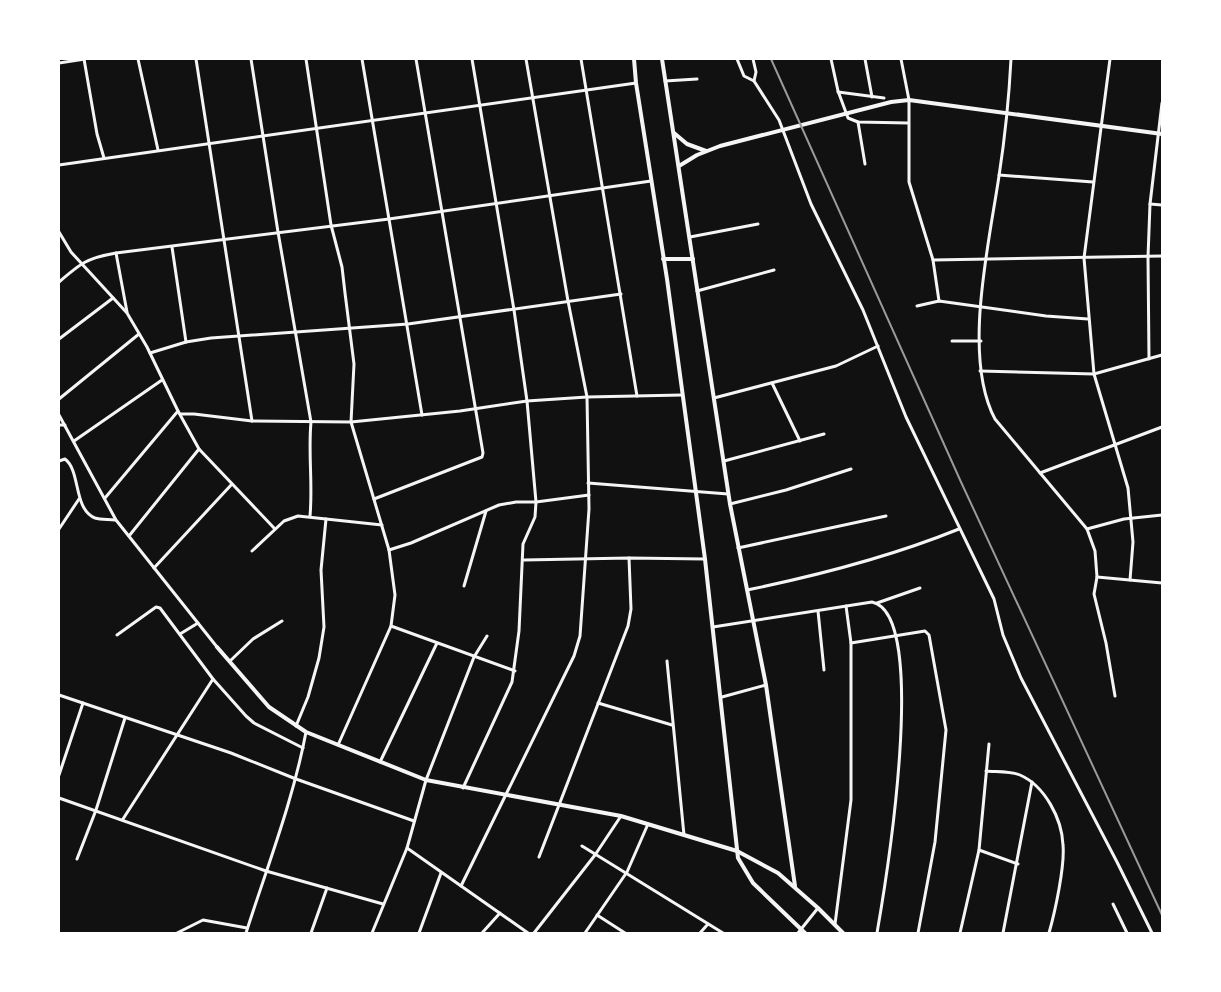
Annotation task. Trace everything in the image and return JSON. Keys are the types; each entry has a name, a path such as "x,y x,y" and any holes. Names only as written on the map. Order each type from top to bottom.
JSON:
{"street":[{"path":"59,63 84,59 97,134 104,158"},
{"path":"138,59 158,150"},
{"path":"196,59 240,336 245,386 252,421"},
{"path":"251,59 294,332 311,422 309,446 313,483 310,516"},
{"path":"306,59 318,127 331,225 342,267 354,376 350,402 351,422 389,550 395,595 391,626 338,745"},
{"path":"362,59 374,120 388,219 408,324 422,415"},
{"path":"374,499 482,457 416,59"},
{"path":"463,788 512,682 515,671 525,536 535,517 536,502 527,401 514,310 472,59"},
{"path":"461,886 574,656 580,636 589,496 587,397 568,302 526,59"},
{"path":"581,59 637,396"},
{"path":"634,59 705,559 722,698 737,851 740,864 753,883 805,933"},
{"path":"662,59 728,494 766,685 795,886"},
{"path":"737,59 744,76 754,81 779,120 810,204 878,346 906,417 994,599 1003,635 1036,710 1117,862 1152,933"},
{"path":"753,59 756,72 754,81"},
{"path":"831,59 838,91 848,118 858,122 908,123"},
{"path":"865,59 872,97"},
{"path":"901,59 909,100 909,182 933,260 939,301"},
{"path":"1011,59 1008,112 986,258 981,308 980,371 986,400 995,419 1086,529 1095,551 1097,578 1094,594 1106,643 1115,696"},
{"path":"1110,59 1084,258 1094,374 1128,488 1133,542 1130,580"},
{"path":"665,81 697,79"},
{"path":"59,165 636,83"},
{"path":"838,91 884,98"},
{"path":"679,166 706,151 720,146 891,102 909,100 1161,134"},
{"path":"1149,359 1148,257 1150,204 1161,134 1162,103"},
{"path":"858,122 865,164"},
{"path":"673,132 687,144 706,151"},
{"path":"999,175 1093,182"},
{"path":"59,282 81,263 94,257 116,253 388,219 496,204 520,198 652,181"},
{"path":"1150,204 1162,205"},
{"path":"690,237 758,224"},
{"path":"59,232 81,263 127,313 200,449 274,528"},
{"path":"172,247 186,342"},
{"path":"116,253 127,313"},
{"path":"933,260 1162,256"},
{"path":"663,259 692,258"},
{"path":"697,291 774,270"},
{"path":"150,353 186,342 240,336 408,324 621,294"},
{"path":"59,340 113,298"},
{"path":"917,306 939,301 981,308 1088,319"},
{"path":"59,399 139,334"},
{"path":"952,341 980,341"},
{"path":"714,398 836,366 878,346"},
{"path":"980,371 1094,374 1162,355"},
{"path":"74,441 162,380"},
{"path":"772,383 800,441"},
{"path":"179,413 252,421 351,422 475,409 527,401 587,397 682,395"},
{"path":"105,498 179,413"},
{"path":"59,415 116,520 217,647 270,707 296,726 380,763 426,780 621,816 737,851 778,873 795,886 843,933"},
{"path":"59,425 65,425"},
{"path":"1040,473 1162,427"},
{"path":"724,461 824,434"},
{"path":"129,536 200,449"},
{"path":"59,461 64,459 69,463 79,499 94,517 116,520"},
{"path":"730,504 786,490 851,470"},
{"path":"588,483 695,493 728,494"},
{"path":"154,568 232,484"},
{"path":"389,550 411,543 486,511 516,502 536,502 589,496"},
{"path":"59,529 79,499"},
{"path":"464,586 486,511"},
{"path":"1086,529 1132,518 1162,515"},
{"path":"252,551 274,528 291,518 310,516 382,525"},
{"path":"738,548 886,516"},
{"path":"296,726 310,689 324,627 321,570 326,519"},
{"path":"747,590 832,572 911,549 960,530"},
{"path":"539,857 561,804 629,622 631,609 629,558"},
{"path":"524,560 705,559"},
{"path":"1097,578 1162,583"},
{"path":"713,627 872,602 876,603 920,588"},
{"path":"876,603 888,615 897,637 902,722 888,866 877,933"},
{"path":"835,924 851,800 851,643 846,606"},
{"path":"116,635 156,608 162,610 213,679 254,723 303,748"},
{"path":"818,611 824,670"},
{"path":"230,661 253,639 282,621"},
{"path":"180,634 198,623"},
{"path":"391,626 515,671"},
{"path":"851,643 926,631 928,633 946,730 935,842 918,933"},
{"path":"372,933 407,848 426,780 474,657 487,636"},
{"path":"380,763 437,643"},
{"path":"667,661 684,835"},
{"path":"123,819 213,679"},
{"path":"722,698 766,685"},
{"path":"59,694 414,821"},
{"path":"59,775 83,703"},
{"path":"598,703 672,724"},
{"path":"77,859 96,810 125,718"},
{"path":"246,933 296,779 306,732"},
{"path":"960,933 979,850 989,744"},
{"path":"986,771 1018,774 1032,782 1045,797 1058,821 1064,848 1050,933"},
{"path":"1003,933 1018,864 1032,782"},
{"path":"59,798 266,871 383,904"},
{"path":"534,933 595,855 621,816"},
{"path":"585,933 627,872 649,824"},
{"path":"582,846 627,872 723,933"},
{"path":"407,848 528,933"},
{"path":"979,850 1018,864"},
{"path":"419,933 441,872"},
{"path":"311,933 327,888"},
{"path":"1113,904 1127,933"},
{"path":"798,933 818,908"},
{"path":"482,933 500,914"},
{"path":"598,915 625,933"},
{"path":"177,933 203,920 248,928"},
{"path":"700,933 708,924"}],"railway":[{"path":"771,59 961,482 1162,915"}]}
